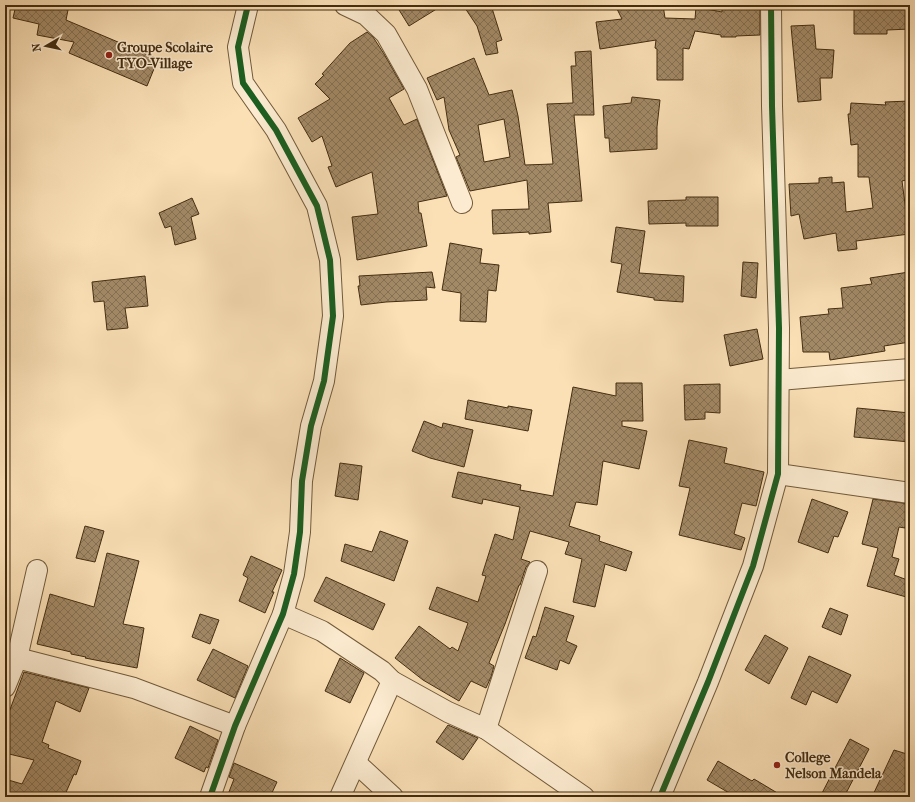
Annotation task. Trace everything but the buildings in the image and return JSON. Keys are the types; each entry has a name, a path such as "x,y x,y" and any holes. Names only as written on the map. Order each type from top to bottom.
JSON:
{"street":[{"path":"210,797 235,726 283,614 294,574 300,532 302,481 311,426 324,381 333,316 330,260 317,206 276,130 243,83 238,47 248,5"},
{"path":"345,5 366,15 386,34 417,89 462,203"},
{"path":"660,797 708,682 753,566 778,474 779,328 772,106 771,5"},
{"path":"779,380 910,369"},
{"path":"778,474 910,493"},
{"path":"5,687 17,658 37,570"},
{"path":"486,729 537,571"},
{"path":"283,614 322,631 382,670 392,681 448,712 486,729 584,797"},
{"path":"17,658 134,688 235,726"},
{"path":"340,797 392,681"},
{"path":"356,763 393,797"}],"cycle path":[{"path":"210,797 235,726 283,614 294,574 300,532 302,481 311,426 324,381 333,316 330,260 317,206 276,130 243,83 238,47 248,5"},
{"path":"660,797 708,682 753,566 778,474 779,328 772,106 771,5"}],"place":[{"name":"Groupe Scolaire TYO-Village","path":"109,55"},
{"name":"College Nelson Mandela","path":"777,765"}]}
